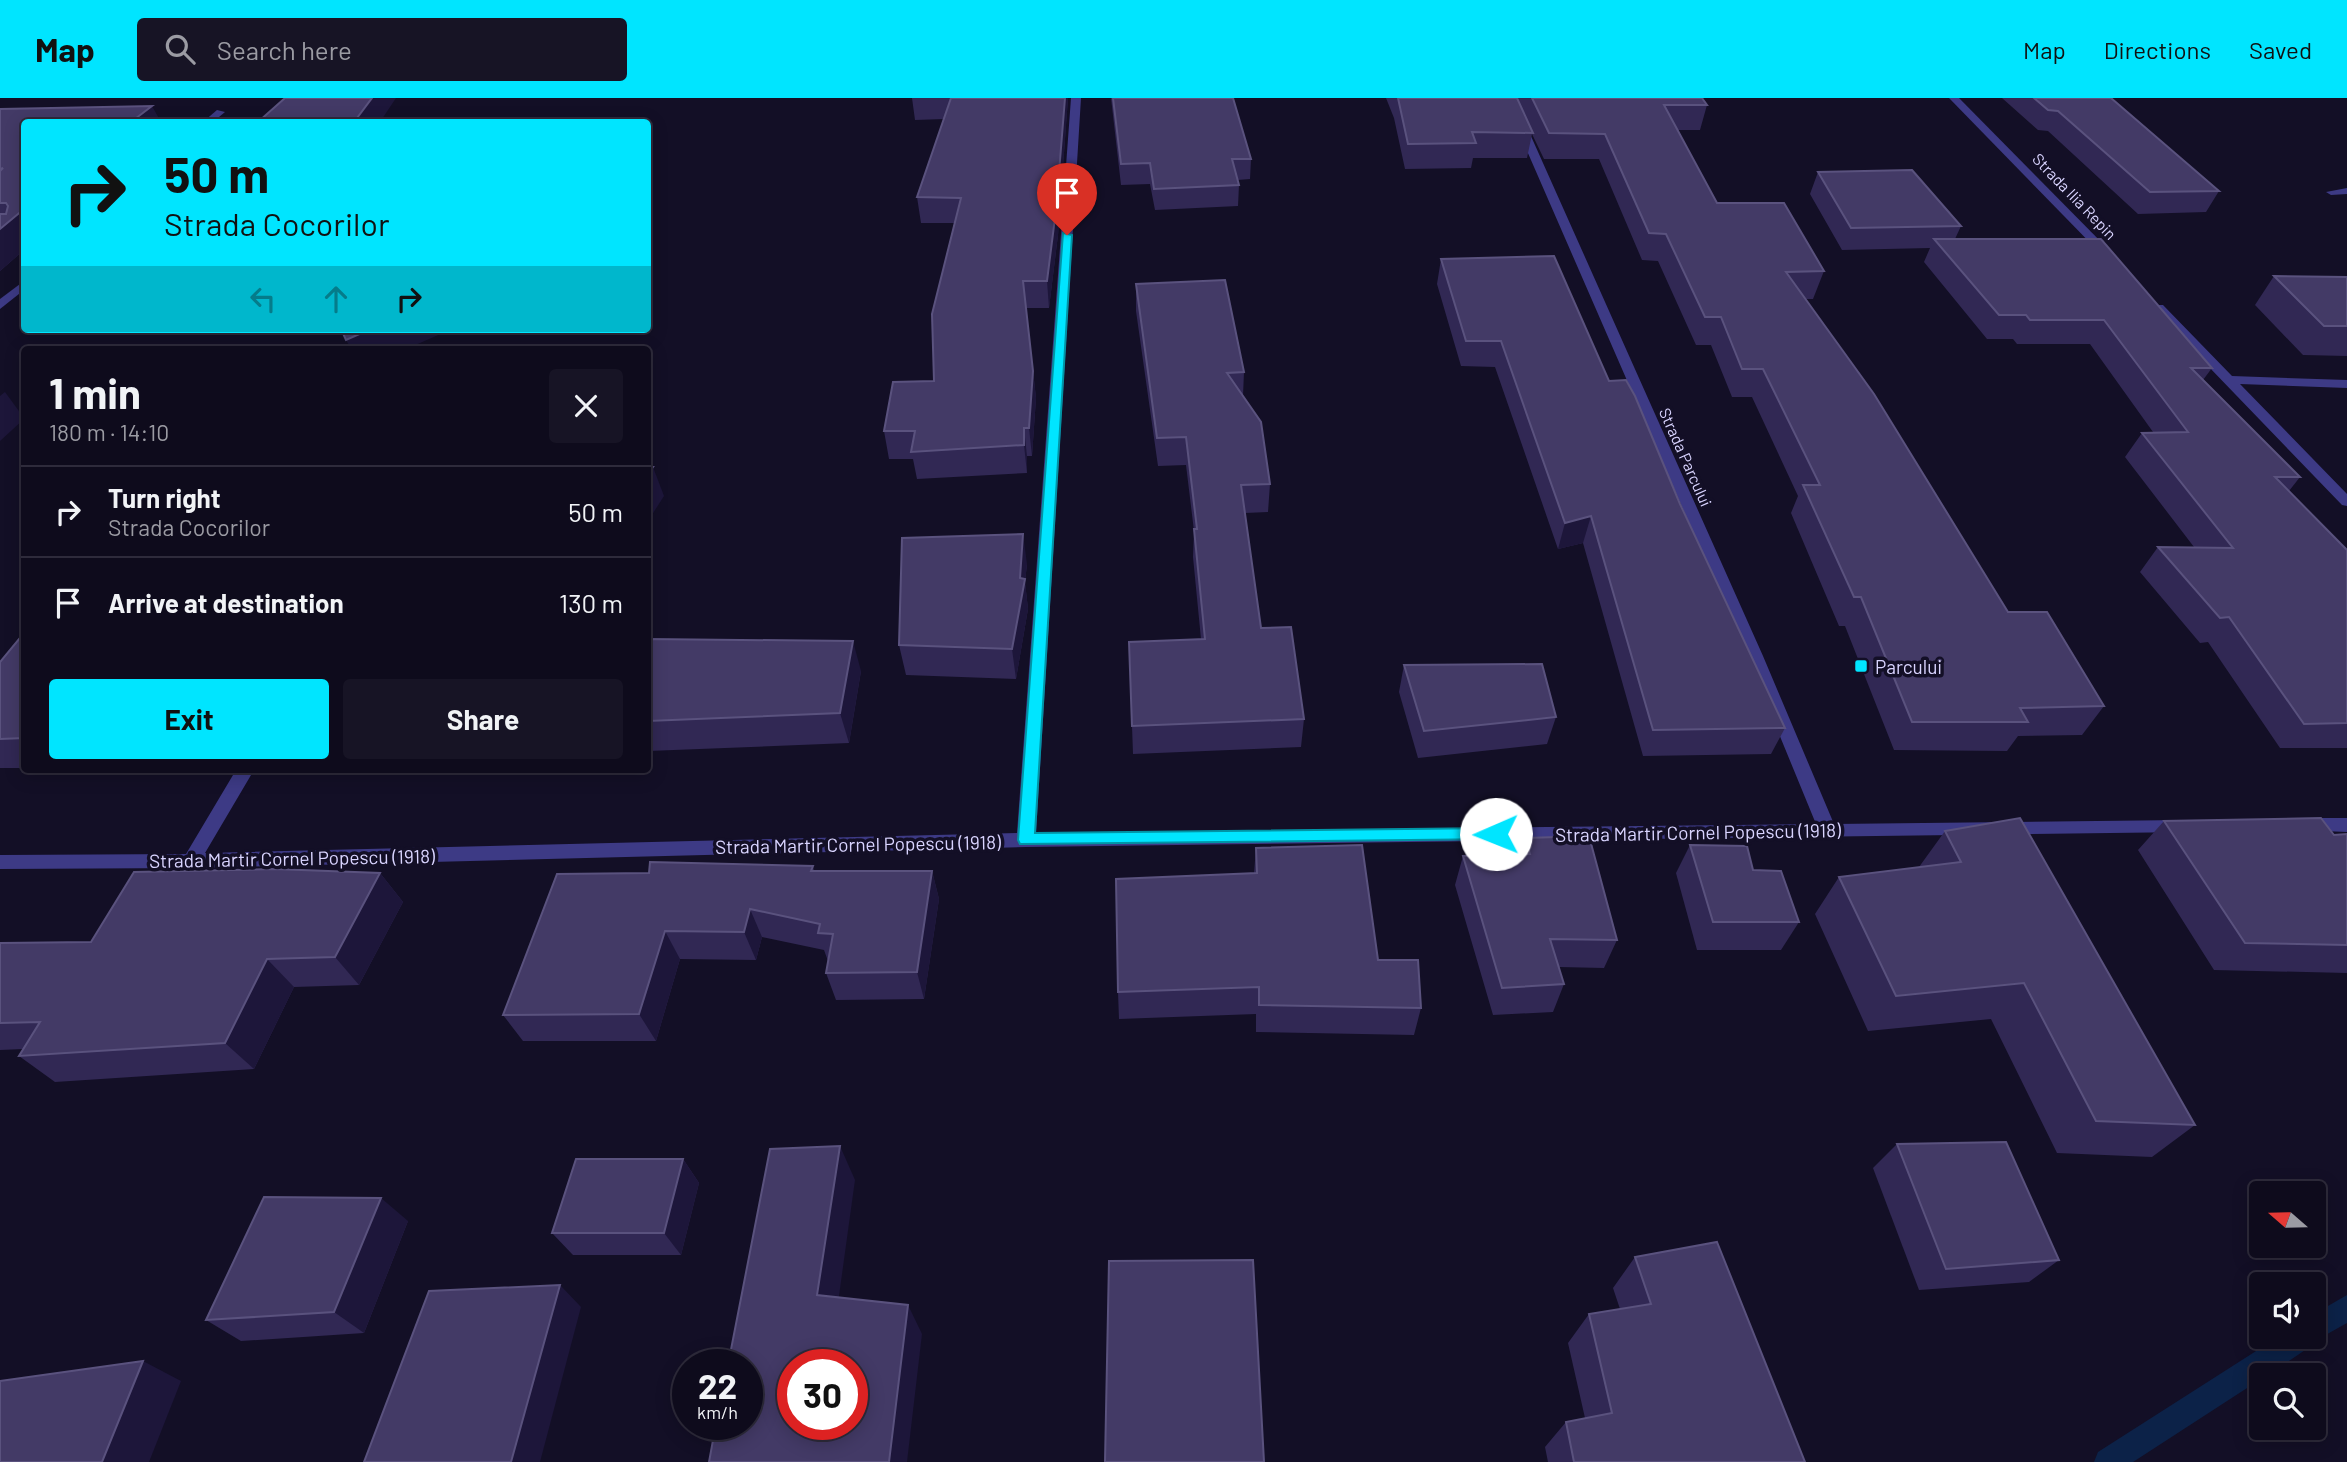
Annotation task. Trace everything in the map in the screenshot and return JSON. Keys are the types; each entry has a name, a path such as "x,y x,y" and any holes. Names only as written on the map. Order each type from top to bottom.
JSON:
{"street":[{"path":"1026,840 1076,98"},
{"name":"Strada Parcului","path":"1509,98 1755,656 1828,831"},
{"name":"Strada Ilia Repin","path":"1954,98 2116,264"},
{"path":"212,119 220,112"},
{"path":"2331,192 2347,191"},
{"path":"0,304 21,286"},
{"path":"2153,302 2347,502"},
{"path":"2229,380 2347,384"},
{"path":"191,860 243,773"},
{"path":"2292,825 2347,825"},
{"name":"Strada Martir Cornel Popescu (1918)","path":"0,862 1026,840 2197,827"}],"building":[{"path":"285,98 372,98 356,119 261,119"},
{"path":"951,98 1065,98 1056,210 1047,281 1023,281 1033,371 1029,428 1024,428 1024,445 911,452 915,431 884,431 893,382 934,381 932,314 961,198 917,197"},
{"path":"1113,98 1233,98 1251,159 1232,159 1239,185 1154,189 1150,163 1121,164"},
{"path":"1398,98 1517,98 1533,133 1472,132 1476,143 1408,144"},
{"path":"1532,98 1702,98 1707,105 1664,105 1717,203 1784,203 1824,271 1786,272 1874,394 2008,612 2047,612 2104,706 2020,708 2028,722 1912,722 1861,597 1854,597 1803,485 1820,485 1763,369 1742,369 1721,317 1705,317 1666,234 1649,233 1605,134 1549,133"},
{"path":"2034,98 2111,98 2219,191 2150,192 2058,111 2048,110"},
{"path":"152,106 135,119 21,119 21,212 0,229 0,214 6,214 8,206 6,203 0,203 0,171 3,168 0,169 0,109"},
{"path":"1912,170 1961,226 1851,228 1818,172"},
{"path":"1934,239 2101,239 2212,368 2191,368 2300,477 2275,477 2347,550 2347,723 2304,724 2229,617 2220,618 2158,547 2233,548 2142,433 2188,432 2104,320 2030,320 2026,315 1999,315"},
{"path":"1554,256 1609,381 1626,380 1635,396 1680,504 1785,728 1653,730 1591,516 1565,523 1501,341 1466,341 1441,259"},
{"path":"2274,276 2347,277 2347,326 2324,326"},
{"path":"1225,280 1244,372 1227,373 1261,422 1270,484 1241,485 1261,628 1291,627 1304,719 1132,726 1129,642 1205,639 1194,529 1197,529 1186,437 1157,438 1136,284"},
{"path":"343,333 362,333 346,340"},
{"path":"1023,534 1020,578 1025,579 1012,649 899,645 902,538"},
{"path":"21,637 21,738 0,739 0,662"},
{"path":"651,639 853,641 840,713 651,721"},
{"path":"1542,664 1556,717 1424,731 1404,665"},
{"path":"2020,818 2195,1125 2096,1121 2024,983 1896,996 1839,877 1961,862 1945,831"},
{"path":"2321,818 2334,835 2347,834 2347,945 2245,943 2164,821"},
{"path":"1589,836 1617,940 1550,939 1564,984 1502,988 1463,856 1530,854 1526,838"},
{"path":"1362,845 1378,960 1418,960 1421,1008 1259,1005 1259,987 1118,992 1116,879 1257,873 1256,848"},
{"path":"1690,845 1747,846 1753,870 1781,871 1799,922 1713,922"},
{"path":"650,862 813,866 811,871 932,871 917,972 826,973 833,934 818,933 820,924 750,909 744,932 665,931 639,1014 503,1015 557,874 649,873"},
{"path":"275,869 380,873 335,957 267,959 225,1043 19,1056 40,1022 0,1023 0,943 91,942 134,872"},
{"path":"2006,1142 2059,1260 1946,1269 1897,1144"},
{"path":"840,1146 817,1295 908,1305 889,1462 709,1462 713,1440 763,1440 763,1349 731,1349 770,1149"},
{"path":"576,1159 683,1159 664,1233 552,1233"},
{"path":"264,1197 381,1198 334,1312 206,1320"},
{"path":"1717,1242 1805,1462 1574,1462 1566,1422 1612,1413 1589,1314 1651,1304 1635,1257"},
{"path":"1253,1260 1264,1462 1105,1462 1109,1261"},
{"path":"560,1285 511,1462 364,1462 429,1291"},
{"path":"143,1361 102,1462 0,1462 0,1381"}],"waterway":[{"path":"2326,1321 2347,1308"},
{"path":"2108,1462 2283,1349"}],"place":[{"name":"Parcului","path":"1861,666"}],"route":[{"path":"1067,235 1026,840 1496,834"}]}
